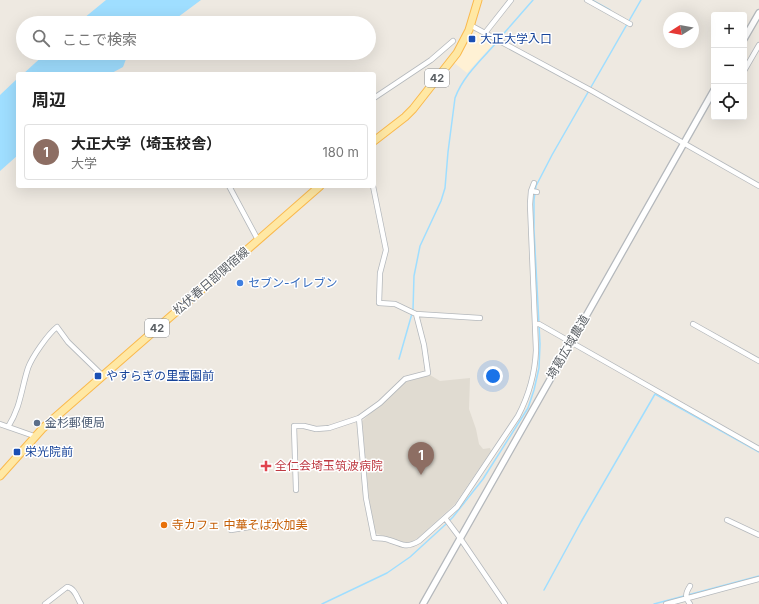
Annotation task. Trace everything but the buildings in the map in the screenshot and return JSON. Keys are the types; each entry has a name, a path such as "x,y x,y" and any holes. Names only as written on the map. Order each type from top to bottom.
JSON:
{"main road":[{"name":"42","path":"376,139 413,109 457,53 470,25 478,0"},
{"name":"松伏春日部関宿線","path":"0,476 34,436 318,188"}],"street":[{"path":"485,33 511,0"},
{"path":"588,0 628,23"},
{"path":"747,34 759,13"},
{"path":"470,25 586,88 759,186"},
{"path":"376,97 431,60 454,41"},
{"path":"747,66 759,45"},
{"name":"埼葛広域農道","path":"423,604 711,95"},
{"path":"359,418 366,498 374,538 389,540 409,546 419,541 457,507 509,430 524,405 531,385 535,363 537,324 530,204 531,191 534,183"},
{"path":"231,188 258,240"},
{"path":"373,188 386,250 380,273 379,303 395,304 414,313 480,318"},
{"path":"531,191 537,192"},
{"path":"296,490 294,426 297,423 316,429 329,428 359,418 380,403 405,379 428,373 424,344 414,313"},
{"path":"537,324 759,449"},
{"path":"693,324 759,361"},
{"path":"8,427 16,415 29,367 48,336 57,327 68,342 103,376"},
{"path":"0,424 34,436"},
{"path":"445,518 505,604"},
{"path":"727,520 759,535"},
{"path":"231,530 269,524"},
{"path":"666,604 759,579"},
{"path":"690,586 686,593 686,599 690,604"},
{"path":"45,604 67,587 74,591 80,604"}],"shaded area":[{"path":"476,32 479,32 496,41 467,73 453,62"},
{"path":"430,375 440,381 470,378 469,409 476,429 479,444 483,449 490,448 491,451 455,504 418,538 405,543 375,533 369,499 362,421 405,382"}],"water":[{"path":"106,0 201,0 179,16 87,16"},
{"path":"38,60 126,60 123,67 114,72 25,72"},
{"path":"16,80 16,157 0,171 0,95"}],"waterway":[{"path":"499,39 533,0"},
{"path":"592,0 610,10"},
{"path":"322,604 387,573 410,557 445,525 483,479 528,408 539,368 540,344 534,230 534,200 536,186 552,155 641,0"},
{"path":"399,359 413,310 414,276 420,246 441,201 445,188 455,98 458,90 468,75 497,42"},
{"path":"544,590 581,522 655,394 759,452"},
{"path":"654,604 759,576"}],"place":[{"name":"大正大学入口","path":"472,39"},
{"name":"セブン-イレブン","path":"240,283"},
{"name":"やすらぎの里霊園前","path":"98,376"},
{"name":"金杉郵便局","path":"37,423"},
{"name":"栄光院前","path":"17,452"},
{"name":"全仁会埼玉筑波病院","path":"266,466"},
{"name":"大正大学（埼玉校舎）","path":"421,475"},
{"name":"寺カフェ 中華そば水加美","path":"164,525"}]}
